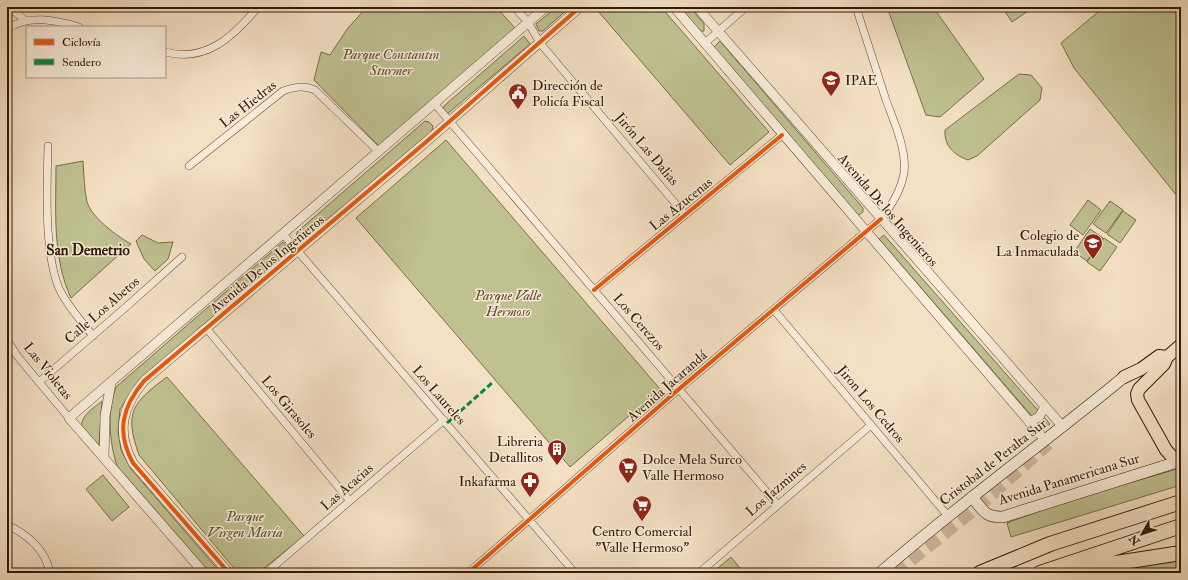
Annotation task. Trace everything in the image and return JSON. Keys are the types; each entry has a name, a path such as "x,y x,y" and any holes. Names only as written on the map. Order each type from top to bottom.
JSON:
{"highway":[{"path":"980,573 1050,544 1181,502"},
{"path":"1040,573 1059,565 1181,526"},
{"path":"1059,565 1103,565 1181,553"}],"main road":[{"path":"1179,461 1166,450 1138,400 1137,394 1139,389 1164,364 1167,356 1181,345"},
{"path":"1124,377 1141,369 1159,356 1167,356"},
{"name":"Cristobal de Peralta Sur","path":"880,573 948,516 1063,427 1124,377"},
{"name":"Avenida Panamericana Sur","path":"972,497 990,517 1003,517 1179,461"}],"street":[{"path":"9,7 26,21"},
{"path":"166,52 177,55 200,53 220,44 244,25 258,7"},
{"name":"Jirón Las Dalias","path":"514,7 528,22 540,43 685,215"},
{"name":"Avenida De los Ingenieros","path":"69,418 546,7"},
{"name":"Avenida De los Ingenieros","path":"229,573 133,463 126,452 123,422 132,396 144,381 450,122 580,7"},
{"path":"674,7 782,135 1045,440"},
{"name":"Avenida De los Ingenieros","path":"697,7 1063,427"},
{"path":"705,42 746,7"},
{"name":"Avenida Jacarandá","path":"468,573 679,389 866,233 881,219 893,204 900,189 904,173 904,159 897,131 856,7"},
{"path":"7,29 12,25 26,21 51,19 76,26"},
{"name":"Las Hiedras","path":"189,166 283,91 304,86 316,90 378,151"},
{"name":"Los Cerezos","path":"434,102 778,504"},
{"name":"Las Azucenas","path":"594,290 782,135"},
{"path":"48,146 47,207 52,266 58,286 67,303 94,336"},
{"name":"Los Laureles","path":"283,234 575,573"},
{"name":"Calle Los Abetos","path":"39,382 94,336 182,257"},
{"name":"Jiron Los Cedros","path":"774,310 948,516"},
{"name":"Los Girasoles","path":"207,329 350,501"},
{"name":"Las Violetas","path":"7,340 18,357 69,418"},
{"path":"104,458 105,416 111,383"},
{"path":"1029,422 1039,417 1045,407"},
{"path":"69,418 204,573"},
{"name":"Las Acacias","path":"266,573 444,420"},
{"name":"Los Jazmines","path":"699,573 871,425"},
{"path":"7,525 26,536 39,549 47,560 50,573"}],"green space":[{"name":"Parque Constantin Sturmer","path":"367,7 496,7 515,28 379,146 314,80 321,52 330,55 348,28"},
{"path":"557,7 570,7 543,31 539,31 536,24"},
{"path":"601,7 661,7 769,132 730,165 597,10"},
{"path":"680,7 690,7 704,24 704,31 700,31"},
{"path":"887,7 933,7 984,79 940,117 926,115"},
{"path":"1002,7 1034,7 1012,22"},
{"path":"1104,7 1181,7 1181,201 1074,68 1061,43"},
{"path":"524,36 530,44 446,115 442,110 445,105"},
{"path":"720,41 863,208 863,212 859,215 856,214 713,48"},
{"path":"1019,74 1031,75 1042,88 1040,100 977,156 968,160 954,153 946,141 945,130"},
{"path":"425,121 429,122 433,126 432,131 302,241 296,240 297,232"},
{"name":"Parque Valle Hermoso","path":"446,140 660,389 570,467 356,218"},
{"path":"83,161 85,192 90,208 99,220 131,244 71,298 61,266 56,233 56,166"},
{"path":"1088,200 1101,210 1083,235 1070,225"},
{"path":"1110,201 1123,210 1106,233 1093,224"},
{"path":"1123,211 1136,220 1120,243 1107,234"},
{"path":"1090,229 1103,238 1087,261 1074,252"},
{"path":"142,235 158,243 173,242 168,259 155,271 144,259 136,241"},
{"path":"884,235 1050,424 1043,429 879,239"},
{"path":"1104,238 1117,247 1100,271 1087,262"},
{"path":"283,242 289,250 139,381 120,409 118,430 121,450 131,469 221,573 210,573 117,466 112,446 110,426 113,396 116,387"},
{"name":"Parque Virgen María","path":"167,377 304,536 258,573 238,573 139,455 132,428 134,410 146,394"},
{"path":"102,401 99,446 82,426 82,422 86,415"},
{"path":"1181,468 1181,485 1011,537 1007,523 1069,500"},
{"path":"103,475 129,507 112,521 86,489"},
{"path":"731,557 744,573 712,573"},
{"path":"1181,557 1181,571 1171,573 1081,573 1091,570"}],"tunnel":[{"path":"894,573 979,505 1048,443"}],"marked path":[{"path":"447,423 494,381"}],"cycle path":[{"path":"229,573 133,463 124,441 123,430 126,410 131,400 144,381 426,142 580,7"},
{"path":"594,290 782,135"},
{"path":"468,573 679,389 881,219"}],"place":[{"name":"IPAE","path":"831,97"},
{"name":"Dirección de Policía Fiscal","path":"518,110"},
{"name":"Colegio de La Inmaculada","path":"1093,260"},
{"name":"Libreria Detallitos","path":"557,466"},
{"name":"Dolce Mela Surco Valle Hermoso","path":"628,484"},
{"name":"Inkafarma","path":"530,498"},
{"name":"Centro Comercial \"Valle Hermoso\"","path":"642,522"}],"district":[{"name":"San Demetrio","path":"88,250"}]}
